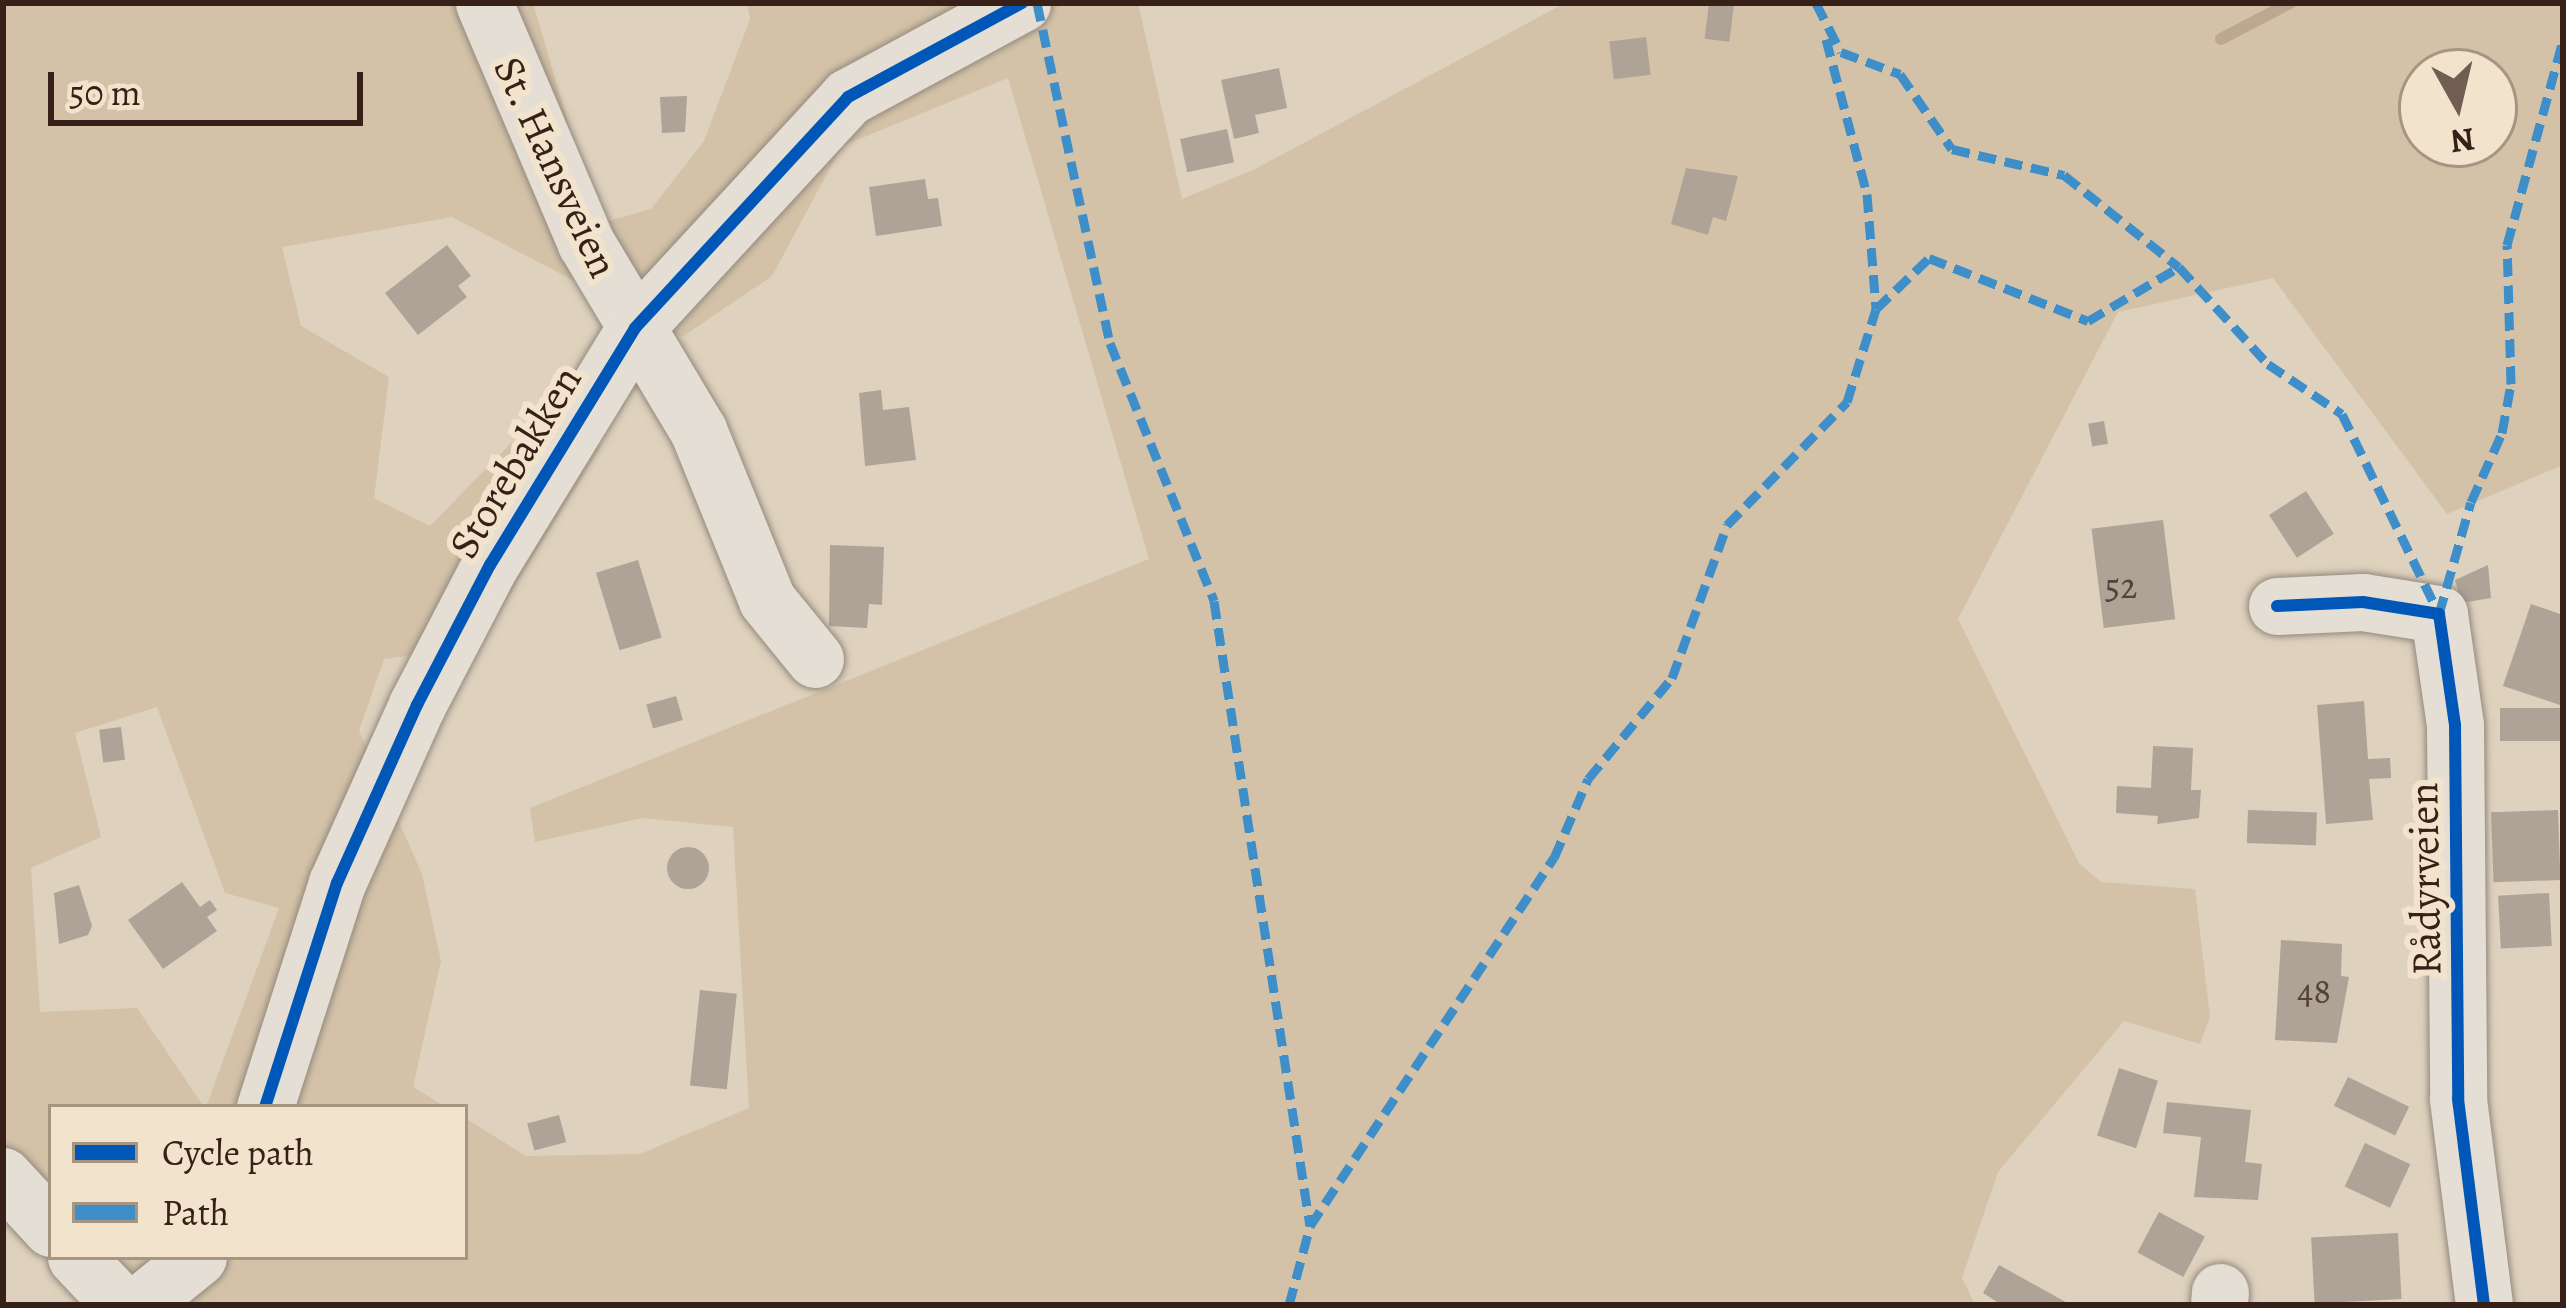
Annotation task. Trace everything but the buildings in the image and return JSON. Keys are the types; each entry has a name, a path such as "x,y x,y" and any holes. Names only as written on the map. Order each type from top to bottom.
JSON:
{"street":[{"name":"St. Hansveien","path":"484,3 586,243 698,430 767,600 815,659"},
{"name":"Storebakken","path":"266,1104 337,883 417,705 490,565 635,328 848,97 1022,3"},
{"name":"Rådyrveien","path":"2278,606 2362,602 2439,614 2455,725 2458,1099 2484,1305"},
{"path":"3,1175 48,1225"},
{"path":"79,1260 121,1305"},
{"path":"139,1305 194,1260"}],"shaded area":[{"path":"3,3 533,3 598,224 651,209 704,141 750,19 747,3 1138,3 1182,199 1253,170 1565,3 2563,3 2563,465 2447,514 2273,278 2118,312 1958,619 2079,863 2101,882 2195,889 2210,1017 2200,1044 2124,1021 1998,1172 1962,1278 1975,1305 151,1305 114,1260 468,1260 468,1120 526,1156 640,1154 749,1108 733,827 642,818 535,842 530,808 1149,559 1008,78 842,146 772,276 682,337 452,217 282,247 301,326 389,377 374,498 430,526 549,404 601,447 477,647 384,659 359,731 422,874 441,961 413,1087 441,1104 207,1104 279,908 225,893 157,707 75,733 101,837 31,868 40,1012 137,1008 202,1104 48,1104 48,1196 3,1163"}],"waterway":[{"path":"2221,39 2290,3"}],"marked path":[{"path":"1037,3 1110,343 1214,601 1310,1226"},
{"path":"1816,3 1841,52 1900,74 1952,149 2064,175 2179,267 2268,364 2342,414 2439,614"},
{"path":"1826,39 1867,194 1876,309"},
{"path":"2439,614 2471,502 2502,433 2511,384 2507,245 2563,40"},
{"path":"1289,1305 1310,1226 1554,858 1588,779 1672,678 1727,525 1847,402 1876,309 1929,258 2088,321 2179,267"}],"cycle path":[{"path":"266,1104 337,883 417,705 490,565 635,328 848,97 1022,3"},
{"path":"2277,606 2363,602 2439,614 2455,725 2458,1099 2484,1305"}]}
